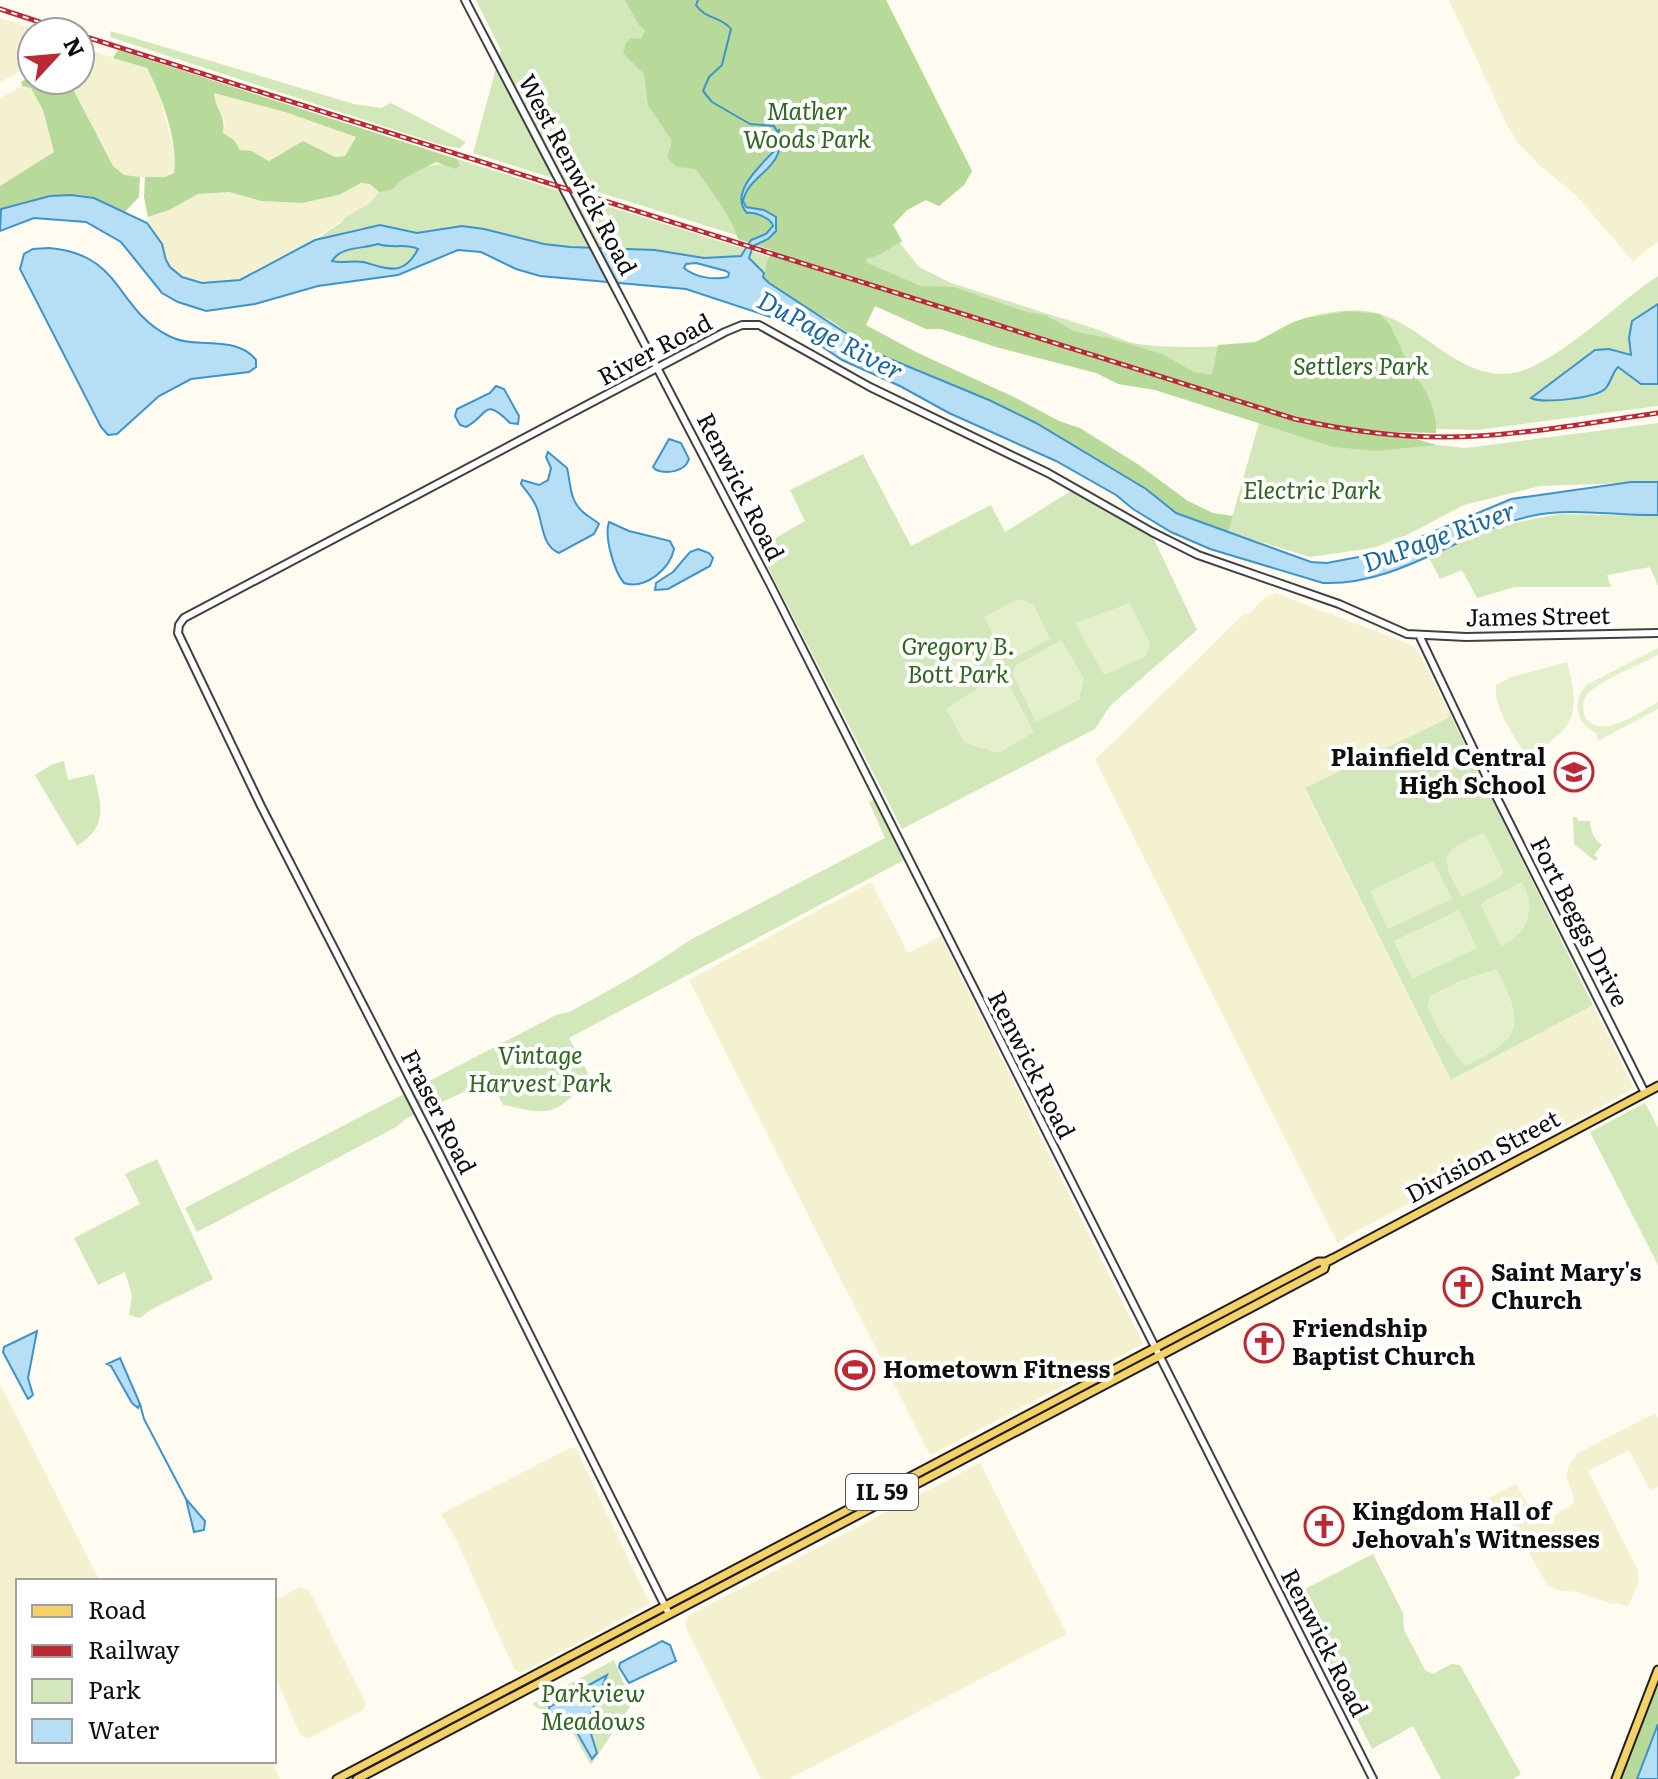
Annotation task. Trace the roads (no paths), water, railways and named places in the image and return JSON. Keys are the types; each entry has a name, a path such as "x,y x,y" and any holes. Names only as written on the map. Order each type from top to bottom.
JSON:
{"main road":[{"name":"Division Street","path":"1157,1352 1324,1269 1326,1262 1658,1086"},
{"name":"IL 59","path":"337,1779 667,1610 1157,1352"},
{"name":"IL 59","path":"357,1779 667,1610"},
{"path":"1616,1779 1658,1670"}],"street":[{"name":"West Renwick Road","path":"465,0 658,368"},
{"name":"River Road","path":"179,625 184,618 658,368 742,325 759,325 870,387 1048,473 1198,555 1339,604 1420,637"},
{"name":"Renwick Road","path":"658,368 1373,1779"},
{"name":"Fraser Road","path":"179,625 178,633 268,819 667,1610"},
{"name":"James Street","path":"1420,637 1658,633"},
{"name":"Fort Beggs Drive","path":"1420,637 1645,1093"}],"water":[{"name":"DuPage River","path":"779,130 778,154 747,191 743,201 746,207 764,210 776,217 776,231 753,246 749,258 769,283 878,354 1036,423 1146,489 1176,513 1311,562 1327,563 1385,552 1511,499 1631,482 1658,482 1658,515 1578,512 1531,516 1377,576 1351,582 1323,583 1210,549 1171,532 1116,495 1056,461 842,360 786,322 686,289 540,276 516,269 481,252 458,250 398,275 318,286 255,304 206,311 162,293 121,242 86,222 34,218 0,231 1,209 50,196 94,198 147,223 162,244 170,267 182,277 202,283 240,280 315,240 380,225 417,233 462,226 570,247 655,250 704,258 741,256 751,240 766,234 773,226 762,216 747,213 742,205 742,197 749,179 776,149 776,132","holes":["378,244 418,249 406,264 394,269 363,262 332,261 347,250","696,263 726,271 728,277 705,277 684,268 686,264"]},
{"path":"33,249 73,252 91,260 105,271 151,325 169,336 191,342 238,347 256,360 256,367 249,372 191,379 159,396 117,434 108,435 101,427 20,269 24,254"},
{"path":"1658,304 1658,384 1641,384 1618,367 1607,387 1599,392 1557,400 1531,398 1595,350 1609,349 1631,355 1629,338 1632,321"},
{"path":"496,386 504,389 519,416 518,424 510,423 490,409 466,427 460,425 455,416 457,409 490,393"},
{"path":"669,439 681,443 689,459 684,467 675,471 656,470 653,467"},
{"path":"548,452 567,468 578,507 599,524 594,534 559,553 549,545 536,506 521,484 522,480 539,485 548,480 551,468 546,457"},
{"path":"609,522 629,531 670,541 674,549 667,564 648,581 624,583 611,554"},
{"path":"698,549 713,558 710,566 668,589 655,590 656,583 673,572 690,552"},
{"path":"37,1331 28,1378 33,1395 28,1399 3,1352 4,1347"},
{"path":"120,1358 140,1404 138,1408 107,1364"},
{"path":"186,1499 205,1521 204,1530 194,1532"},
{"path":"662,1641 670,1645 676,1661 629,1683 619,1667 620,1663"},
{"path":"607,1675 590,1716 597,1753 592,1759 574,1727 551,1716 549,1707"},
{"path":"1658,1724 1658,1779 1637,1779"}],"waterway":[{"path":"698,0 696,5 700,10 731,29 722,65 709,77 703,91 712,102 750,124 774,126 778,133"},
{"path":"140,1404 144,1419 186,1499"}],"railway":[{"path":"0,9 21,16"},
{"path":"96,40 1295,419 1368,432 1443,437 1524,432 1658,413"}],"place":[{"name":"Plainfield Central High School","path":"1574,772"},
{"name":"Saint Mary's Church","path":"1463,1287"},
{"name":"Friendship Baptist Church","path":"1264,1343"},
{"name":"Hometown Fitness","path":"855,1370"},
{"name":"Kingdom Hall of Jehovah's Witnesses","path":"1324,1526"}],"park label":[{"name":"Mather Woods Park","path":"807,126"},
{"name":"Settlers Park","path":"1361,367"},
{"name":"Electric Park","path":"1312,491"},
{"name":"Gregory B. Bott Park","path":"958,661"},
{"name":"Vintage Harvest Park","path":"540,1070"},
{"name":"Parkview Meadows","path":"593,1708"}]}
